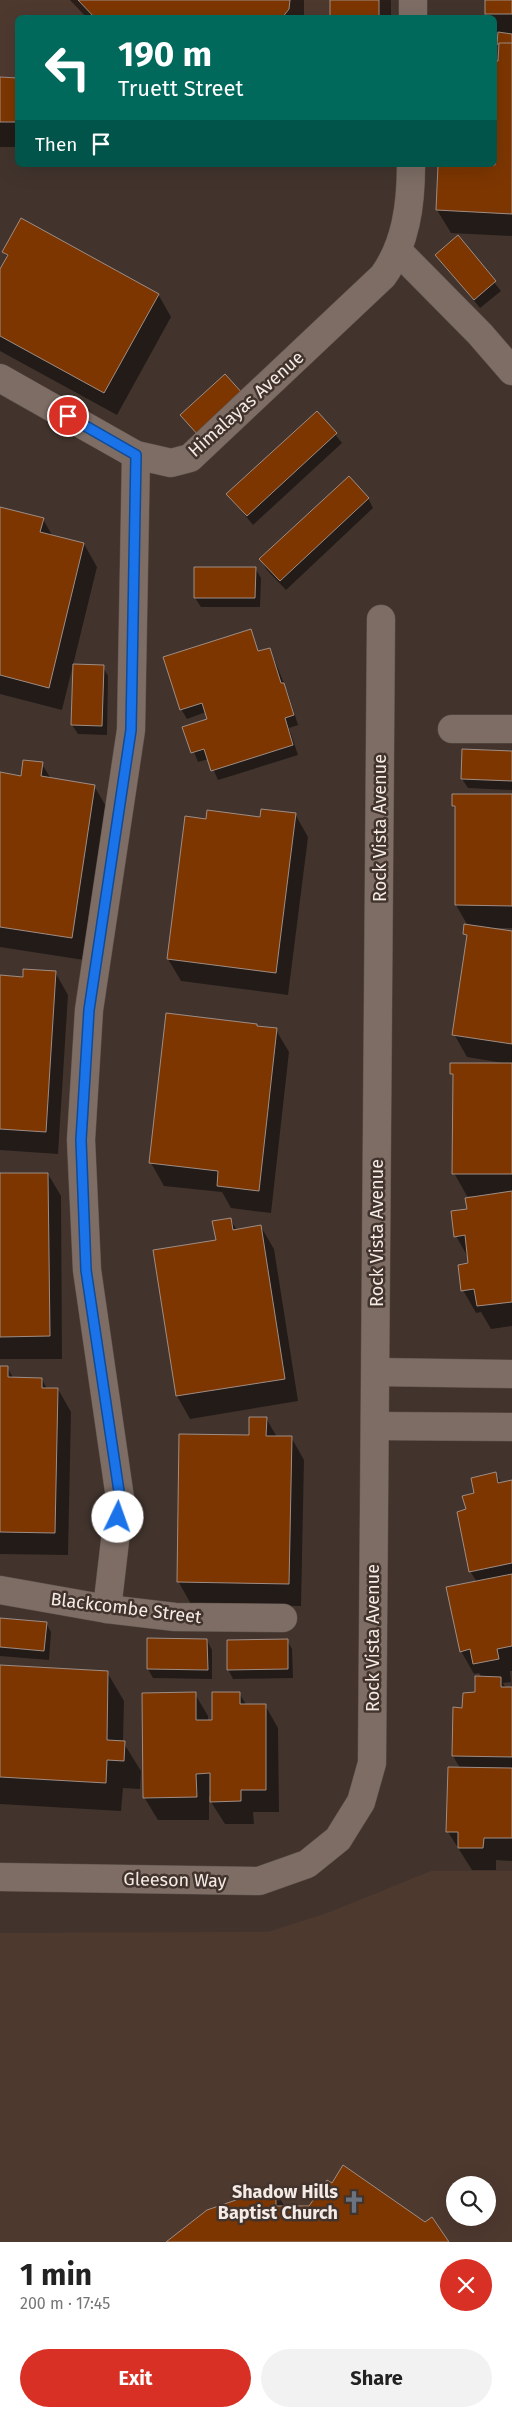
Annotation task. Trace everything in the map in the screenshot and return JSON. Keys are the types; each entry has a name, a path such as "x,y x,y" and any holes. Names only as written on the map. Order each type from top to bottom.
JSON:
{"street":[{"path":"413,0 413,15"},
{"name":"Himalayas Avenue","path":"0,378 136,455 172,463 190,458 384,276 398,251 409,204 412,167"},
{"path":"398,251 480,334 512,370"},
{"path":"107,1609 120,1498 86,1270 81,1140 89,1010 131,730 136,455"},
{"name":"Rock Vista Avenue","path":"338,1839 361,1802 372,1763 381,619"},
{"path":"452,729 512,729"},
{"path":"376,1372 512,1374"},
{"path":"375,1426 512,1426"},
{"name":"Blackcombe Street","path":"0,1590 107,1609 175,1617 283,1618"},
{"name":"Gleeson Way","path":"0,1876 258,1881 307,1864 338,1839"}],"shaded area":[{"path":"0,0 391,0 390,15 15,15 15,106 0,106"},
{"name":"Shadow Hills Baptist Church","path":"431,1871 512,1871 512,2242 0,2242 0,1933 268,1932 330,1912"}],"building":[{"path":"78,0 290,0 289,9 284,15 92,15"},
{"path":"330,0 379,0 379,15 330,15"},
{"path":"485,0 512,0 512,14 485,14"},
{"path":"498,32 512,34 512,46 497,44"},
{"path":"499,43 512,43 512,214 436,210 438,167 497,167"},
{"path":"0,77 15,78 15,122 0,122"},
{"path":"21,218 159,294 104,393 0,336 0,269 8,255 2,252"},
{"path":"458,235 496,281 474,300 435,255"},
{"path":"225,374 244,395 199,436 180,415"},
{"path":"317,411 337,433 247,516 226,494"},
{"path":"349,476 369,498 280,581 259,559"},
{"path":"0,507 44,518 40,532 84,543 49,688 0,675"},
{"path":"194,567 256,567 255,598 194,598"},
{"path":"251,629 258,651 270,648 281,683 284,683 294,715 285,718 293,745 211,771 204,749 191,753 182,727 207,719 202,703 180,710 163,657"},
{"path":"73,664 104,665 102,726 71,725"},
{"path":"462,749 512,751 512,781 461,779"},
{"path":"23,760 43,762 41,776 95,785 72,938 0,927 0,772 21,776"},
{"path":"452,794 512,794 512,906 455,905 455,806 452,806"},
{"path":"261,809 296,813 276,973 167,959 185,816 206,819 207,810 260,817"},
{"path":"464,924 512,931 512,1044 452,1035 467,935 463,934"},
{"path":"23,969 56,971 46,1132 0,1129 0,975 23,977"},
{"path":"166,1013 277,1028 259,1191 217,1186 218,1171 149,1163"},
{"path":"450,1063 512,1063 512,1174 452,1174 453,1074 450,1074"},
{"path":"0,1173 48,1173 50,1336 0,1337"},
{"path":"512,1191 512,1302 477,1306 474,1289 461,1291 458,1265 468,1263 465,1235 454,1237 451,1211 467,1209 465,1198"},
{"path":"231,1218 233,1230 261,1225 285,1379 176,1396 153,1250 216,1240 212,1221"},
{"path":"0,1366 8,1366 8,1377 42,1378 42,1388 58,1388 55,1533 0,1532"},
{"path":"249,1417 267,1417 266,1436 292,1436 289,1584 177,1582 179,1434 249,1435"},
{"path":"496,1472 498,1483 512,1480 512,1563 469,1572 457,1512 466,1509 462,1496 474,1493 471,1478"},
{"path":"512,1574 512,1646 497,1649 499,1659 473,1664 470,1649 460,1652 446,1587"},
{"path":"0,1618 47,1622 44,1651 0,1647"},
{"path":"147,1638 207,1639 208,1670 147,1669"},
{"path":"288,1639 288,1669 227,1670 227,1640"},
{"path":"0,1665 108,1671 107,1740 125,1741 124,1761 107,1760 106,1783 0,1777"},
{"path":"475,1676 501,1677 501,1687 512,1687 512,1757 452,1756 453,1707 462,1708 463,1693 475,1692"},
{"path":"196,1692 196,1720 212,1720 212,1692 240,1692 240,1704 266,1704 266,1790 241,1790 241,1801 210,1802 210,1773 196,1774 197,1797 143,1798 142,1693"},
{"path":"448,1767 512,1768 512,1838 484,1838 483,1848 458,1848 458,1832 446,1832"},
{"name":"Shadow Hills Baptist Church","path":"343,2165 425,2222 432,2217 449,2242 166,2242 207,2210 276,2189 276,2206 309,2206 327,2180 332,2183"}],"place":[{"name":"Shadow Hills Baptist Church","path":"354,2202"}],"route":[{"path":"68,416 136,455 131,730 89,1010 81,1140 86,1270 120,1498 118,1517"}]}
